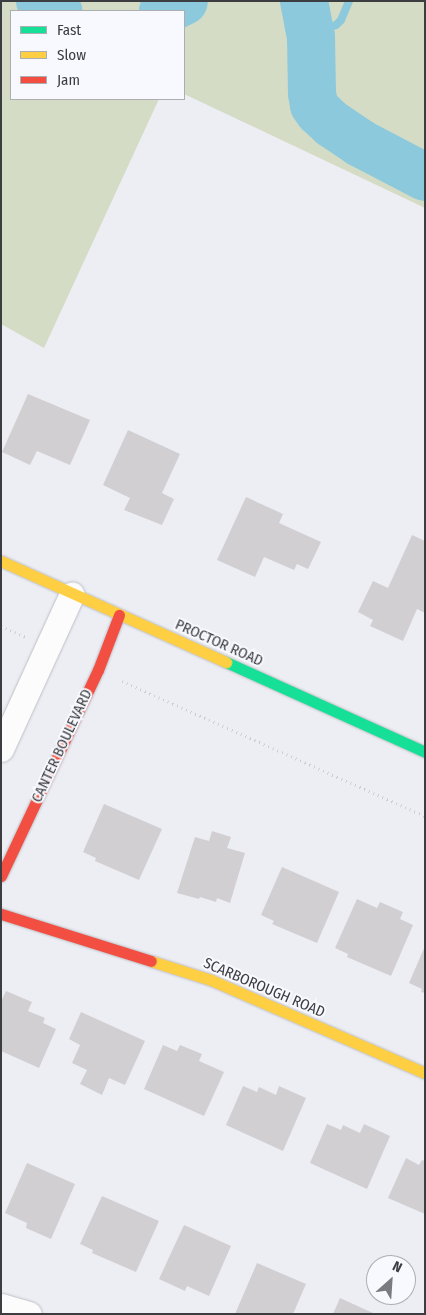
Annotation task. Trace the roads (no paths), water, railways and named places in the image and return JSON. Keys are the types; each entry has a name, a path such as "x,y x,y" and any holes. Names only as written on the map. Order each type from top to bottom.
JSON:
{"street":[{"name":"PROCTOR ROAD","path":"1,561 425,752"},
{"path":"1,749 72,594"},
{"name":"CANTER BOULEVARD","path":"1,876 98,670 119,615"},
{"name":"SCARBOROUGH ROAD","path":"1,914 211,980 425,1073"},
{"path":"1,1306 29,1314"}],"waterway":[{"path":"40,1 56,10"},
{"path":"165,10 184,1"},
{"path":"304,1 311,37 314,105 332,124 360,143 425,177"},
{"path":"311,37 336,25 341,20 349,1"}]}
